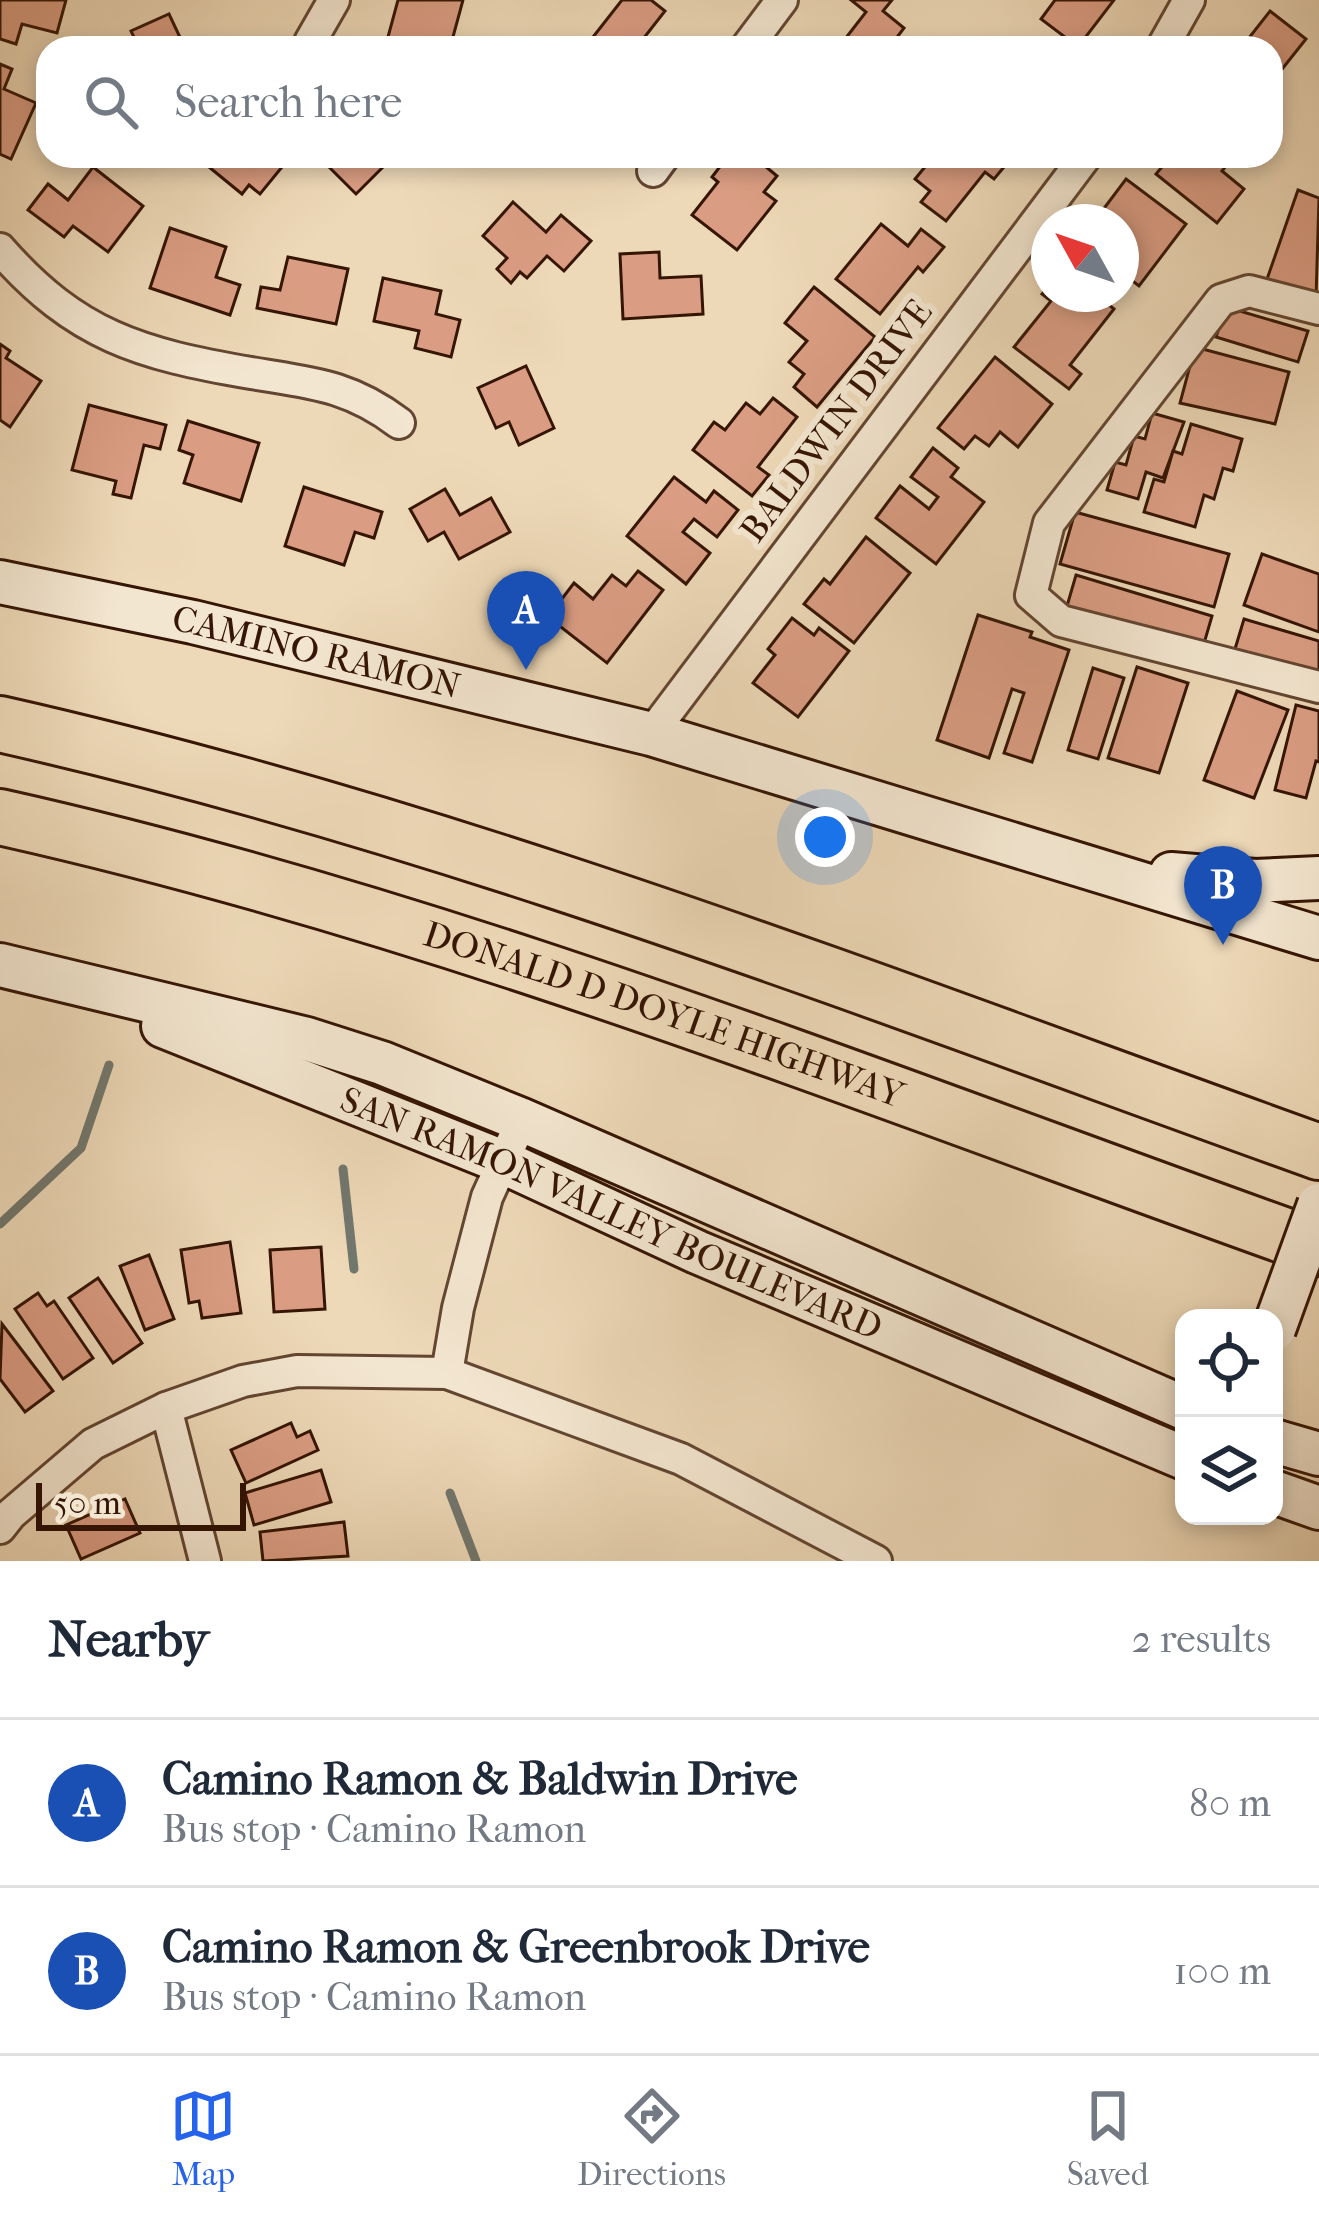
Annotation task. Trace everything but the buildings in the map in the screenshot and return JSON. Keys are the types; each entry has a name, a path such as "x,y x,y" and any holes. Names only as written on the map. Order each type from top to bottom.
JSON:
{"highway":[{"path":"0,724 313,805 538,873 1319,1152"},
{"name":"DONALD D DOYLE HIGHWAY","path":"0,817 285,889 504,957 1319,1248"}],"main road":[{"name":"CAMINO RAMON","path":"0,582 193,622 651,734 1319,938"},
{"path":"1097,869 1255,881 1319,878"},
{"name":"SAN RAMON VALLEY BOULEVARD","path":"20,970 307,1039 382,1063 1175,1404"},
{"name":"SAN RAMON VALLEY BOULEVARD","path":"20,970 503,1162 739,1270 1175,1454"},
{"path":"1282,1309 1319,1205"},
{"path":"1283,1444 1319,1454"},
{"path":"1283,1495 1319,1508"}],"street":[{"path":"313,36 334,0"},
{"path":"755,36 782,0"},
{"path":"1169,36 1189,0"},
{"name":"BALDWIN DRIVE","path":"651,734 1077,168"},
{"path":"0,249 64,312 113,339 200,364 335,387 370,400 399,423"},
{"path":"1319,309 1249,291 1221,300 1049,523 1030,595 1061,621 1319,687"},
{"path":"447,1372 487,1197 522,1120"},
{"path":"0,1528 10,1514 93,1444 166,1408 243,1381 297,1370 447,1372 681,1459 876,1561"},
{"path":"166,1408 205,1561"}],"waterway":[{"path":"0,1224 81,1148 109,1065"},
{"path":"343,1169 354,1269"},
{"path":"450,1493 476,1561"}],"place":[{"name":"Camino Ramon & Baldwin Drive","path":"526,670"},
{"name":"Camino Ramon & Greenbrook Drive","path":"1223,945"}]}
